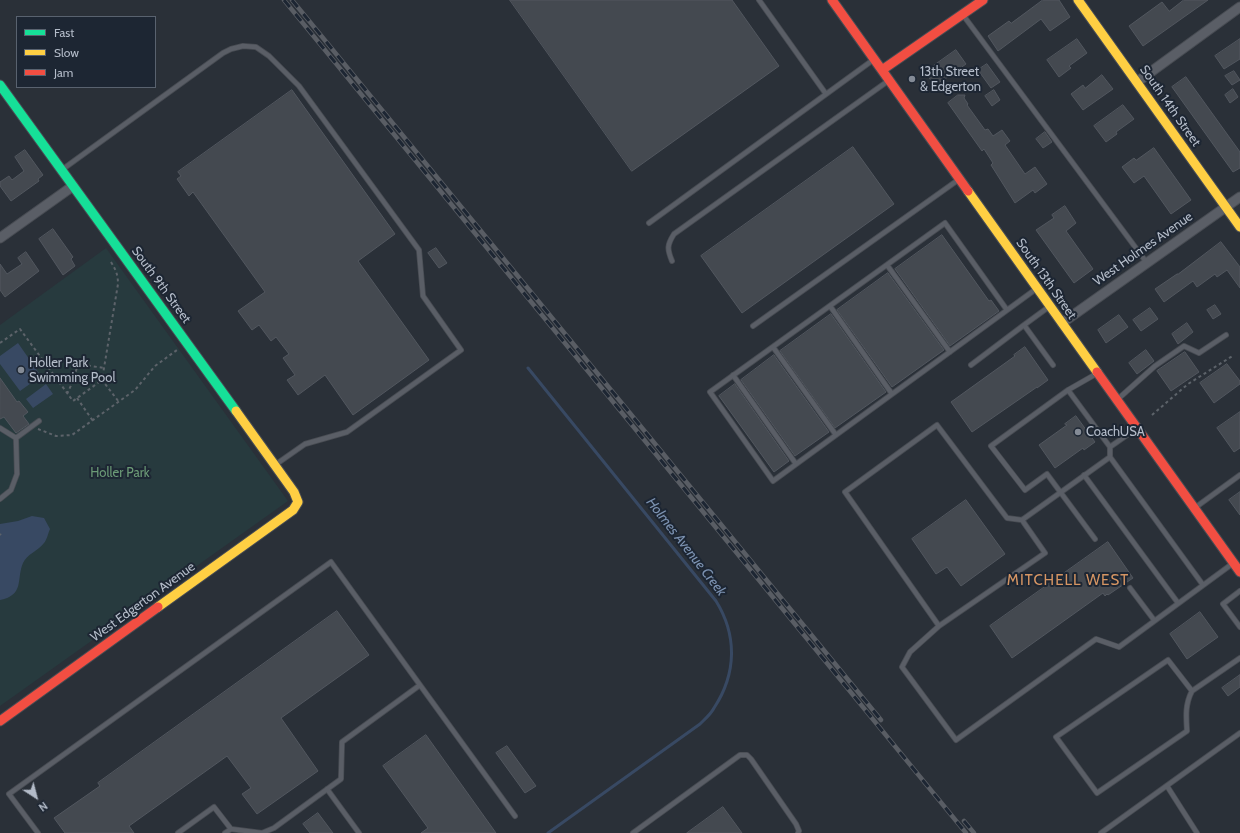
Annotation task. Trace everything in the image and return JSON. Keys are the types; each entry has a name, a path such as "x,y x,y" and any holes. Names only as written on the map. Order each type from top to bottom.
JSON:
{"street":[{"name":"South 13th Street","path":"832,0 1240,572"},
{"path":"882,70 983,0"},
{"name":"South 14th Street","path":"1078,0 1240,227"},
{"path":"1137,82 1240,7"},
{"name":"South 9th Street","path":"0,85 294,492 298,502"},
{"path":"0,238 73,186"},
{"name":"West Holmes Avenue","path":"1062,323 1240,197"},
{"name":"West Edgerton Avenue","path":"0,721 294,510 298,502"}],"lane":[{"path":"759,0 826,94"},
{"path":"962,14 1147,263"},
{"path":"62,170 223,53 243,46 256,47 269,56 298,86 420,250 423,296 461,350 347,432 305,444 275,466"},
{"path":"649,223 875,59"},
{"path":"672,261 668,252 668,242 674,234 889,80"},
{"path":"753,326 960,179"},
{"path":"1007,310 944,223 710,392 773,481 950,352 1037,288"},
{"path":"886,265 950,352"},
{"path":"830,306 892,394"},
{"path":"971,365 1050,306"},
{"path":"1024,326 1053,365"},
{"path":"1117,400 1155,366 1184,346 1199,353 1226,335"},
{"path":"773,347 836,435"},
{"path":"1095,539 1047,474 1026,490 991,446 1068,390 1097,373"},
{"path":"733,375 796,464"},
{"path":"1068,390 1110,447 1110,457 1203,585"},
{"path":"16,438 39,421"},
{"path":"939,626 845,492 937,425 1007,518 1022,520 1110,457"},
{"path":"0,428 16,438"},
{"path":"1110,447 1137,428"},
{"path":"0,500 11,490 17,474 16,438"},
{"path":"1084,475 1178,603"},
{"path":"1195,508 1240,475"},
{"path":"1022,520 1045,553 939,626 910,652 902,667 956,740 1096,639 1119,647 1233,563"},
{"path":"38,833 9,794 331,562 515,816"},
{"path":"1130,588 1154,620"},
{"path":"1240,591 1223,604 1240,627"},
{"path":"1192,691 1168,660 1056,737 1097,794 1187,731 1186,708 1188,698 1192,691 1240,658"},
{"path":"225,833 231,829 262,833 274,828 341,779 342,742 420,685"},
{"path":"1102,833 1240,733"},
{"path":"633,833 740,756 747,755 796,824 799,831 798,833"},
{"path":"1167,786 1196,833"},
{"path":"327,789 359,833"},
{"path":"178,833 214,806 231,829"},
{"path":"274,828 277,833"}],"path":[{"path":"0,343 20,329 73,401 102,380 118,284 118,276 111,262"},
{"path":"31,427 52,435 66,436 72,434 93,421 135,390 154,366 186,343"},
{"path":"1152,415 1188,384 1234,354"},
{"path":"67,394 78,364 104,368"},
{"path":"102,380 119,402"},
{"path":"77,398 93,421"}],"green space":[{"name":"Holler Park","path":"106,248 288,501 0,706 0,325"}],"water":[{"name":"Holler Park Swimming Pool","path":"18,343 41,376 20,391 0,364 0,356"},
{"path":"46,384 53,394 33,408 26,399"},
{"path":"32,516 44,518 50,529 47,538 42,546 30,555 23,563 18,586 13,594 8,598 0,600 0,524 18,521"}],"building":[{"path":"510,0 732,0 779,66 632,171"},
{"path":"1043,0 1059,0 1070,17 1050,31 1041,19 998,51 988,36 1009,21 1011,23"},
{"path":"1184,0 1208,0 1143,46 1129,26 1162,2 1169,11"},
{"path":"1077,39 1087,53 1069,66 1071,68 1059,77 1047,60"},
{"path":"1240,39 1240,59 1224,69 1215,56"},
{"path":"956,50 966,64 935,86 925,72"},
{"path":"987,64 1000,82 991,88 978,70"},
{"path":"1234,71 1240,80 1232,85 1225,76"},
{"path":"1102,75 1113,89 1083,110 1071,94 1083,85 1085,88"},
{"path":"1186,77 1240,152 1240,168 1233,172 1172,87"},
{"path":"1233,89 1238,97 1230,103 1225,95"},
{"path":"292,90 395,234 358,261 429,360 353,415 325,375 298,395 287,380 295,375 283,358 289,354 276,337 271,341 259,325 252,330 238,311 265,292 193,192 189,196 177,179 181,176 178,172"},
{"path":"994,90 1000,100 992,106 985,96"},
{"path":"958,95 965,95 964,98 968,104 967,105 985,130 988,129 993,136 1002,130 1010,141 1005,145 1025,174 1035,167 1047,184 1035,193 1033,190 1015,203 991,165 993,163 984,149 982,151 948,103"},
{"path":"1123,105 1134,119 1116,132 1117,134 1106,142 1094,126"},
{"path":"1045,132 1052,142 1043,148 1036,139"},
{"path":"853,147 894,204 742,313 701,256"},
{"path":"1154,148 1191,200 1171,214 1144,176 1134,183 1122,167 1134,158 1136,160"},
{"path":"25,150 43,175 38,179 39,181 11,201 0,186 0,182 9,176 12,180 24,171 15,157"},
{"path":"1065,206 1076,223 1066,231 1093,269 1074,283 1036,230 1054,218 1052,215"},
{"path":"53,229 73,257 71,259 75,266 63,275 39,239"},
{"path":"942,235 989,301 991,300 999,311 950,346 895,269"},
{"path":"1221,242 1240,267 1240,288 1227,270 1217,277 1215,274 1197,287 1193,281 1164,302 1155,289"},
{"path":"436,248 447,263 439,268 428,253"},
{"path":"26,252 39,271 5,297 0,290 0,264 7,274 22,264 18,258"},
{"path":"888,273 944,350 892,387 837,310"},
{"path":"1215,305 1221,314 1213,319 1207,310"},
{"path":"1150,308 1158,319 1141,331 1133,320"},
{"path":"831,314 886,392 835,428 780,351"},
{"path":"1119,315 1128,327 1106,343 1098,330"},
{"path":"1187,323 1193,332 1178,344 1172,334"},
{"path":"1025,347 1048,380 972,432 951,402 1015,356 1014,355"},
{"path":"1146,350 1154,361 1137,374 1129,363"},
{"path":"1185,352 1199,372 1171,391 1157,371"},
{"path":"774,355 829,432 795,456 741,380"},
{"path":"1227,364 1240,381 1240,384 1214,403 1200,383"},
{"path":"0,378 17,402 19,401 28,412 23,416 29,424 16,433 4,417 0,419"},
{"path":"735,384 789,461 774,472 719,396"},
{"path":"1240,412 1240,448 1234,452 1217,428"},
{"path":"1076,416 1095,442 1084,450 1083,448 1055,468 1039,445 1067,425 1065,424"},
{"path":"1240,492 1240,515 1229,500"},
{"path":"966,500 1005,554 961,586 947,567 936,574 912,539"},
{"path":"1108,542 1133,578 1108,595 1107,594 1105,596 1103,593 1012,658 990,626"},
{"path":"337,611 369,655 281,718 318,771 257,814 242,794 251,788 227,756 129,826 134,833 65,833 54,818 100,786 98,783"},
{"path":"1200,612 1218,637 1187,659 1170,634"},
{"path":"1240,675 1240,687 1228,696 1222,688"},
{"path":"426,735 496,833 421,833 428,828 383,766"},
{"path":"507,746 536,786 525,793 496,753"},
{"path":"723,807 742,833 687,833"},
{"path":"318,813 333,833 310,833 303,824"}],"waterway":[{"name":"Holmes Avenue Creek","path":"528,368 716,601 728,627 732,654 727,681 722,695 710,714 700,724 548,833"}],"railway":[{"path":"284,0 966,833"},
{"path":"292,0 881,720"},
{"path":"964,821 974,833"}],"traffic: fast":[{"path":"0,85 236,411"}],"traffic: slow":[{"path":"1078,0 1240,227"},
{"path":"968,191 1097,372"},
{"path":"158,607 293,510 298,502 294,492 236,411"}],"traffic: jam":[{"path":"832,0 968,191"},
{"path":"882,70 983,0"},
{"path":"1097,372 1240,572"},
{"path":"0,721 158,607"}],"place":[{"name":"13th Street & Edgerton","path":"912,79"},
{"name":"Holler Park Swimming Pool","path":"21,370"},
{"name":"CoachUSA","path":"1078,432"}],"district":[{"name":"MITCHELL WEST","path":"1068,581"}]}
